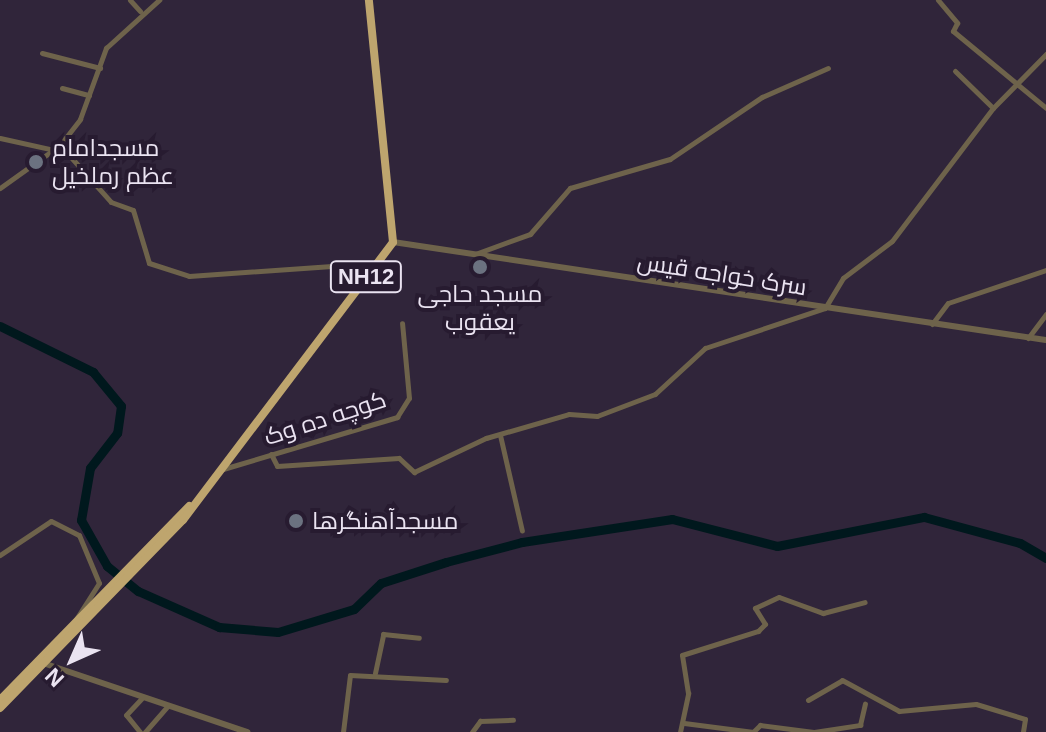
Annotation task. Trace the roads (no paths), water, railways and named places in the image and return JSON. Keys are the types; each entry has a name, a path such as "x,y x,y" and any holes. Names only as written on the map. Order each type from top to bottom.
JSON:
{"highway":[{"name":"NH12","path":"0,700 42,664 109,597 191,504 393,242 369,0"},
{"name":"NH12","path":"42,664 109,597"},
{"name":"NH12","path":"0,708 7,692"}],"street":[{"path":"130,0 140,11"},
{"path":"0,188 60,145 89,95 106,48 140,11 159,0"},
{"path":"938,0 957,23 953,31 1015,86 1046,108"},
{"path":"42,53 100,68"},
{"path":"271,454 277,466 399,458 414,472 500,435 569,414 597,416 655,394 705,348 825,308 843,278 892,241 993,108 1046,54"},
{"path":"474,255 530,234 570,188 670,159 762,97 828,68"},
{"path":"955,71 993,108"},
{"path":"62,88 89,95"},
{"path":"0,138 54,150"},
{"path":"60,145 111,202 133,210 141,258 149,263 189,276 377,263"},
{"name":"سرک خواجه قیس","path":"393,242 1046,340"},
{"path":"932,324 948,303 1046,270"},
{"path":"1028,338 1046,314"},
{"name":"کوچه ده وک","path":"218,471 402,412 409,398 402,323"},
{"path":"500,435 522,531"},
{"path":"0,555 51,521 79,535 99,583 71,632"},
{"path":"680,732 684,723 682,655 758,631 765,624 759,603 787,595 823,613 865,602"},
{"path":"375,673 383,634 419,638"},
{"path":"42,664 247,732"},
{"path":"343,732 350,675 375,673 446,680"},
{"path":"808,700 842,680 899,711 976,704 1025,719 1023,732"},
{"path":"142,698 126,715 142,732 168,706"},
{"path":"684,723 753,732 760,725 814,732 860,725 865,704"},
{"path":"472,732 480,721 513,720"}],"waterway":[{"path":"0,326 93,372 121,406 117,433 90,468 81,520 107,566 138,591 219,627 278,632 354,609 381,583 446,562 522,542 672,519 777,546 924,517 1020,543 1046,558"}],"place":[{"name":"مسجدامام عظم رملخیل","path":"36,162"},
{"name":"مسجد حاجی یعقوب","path":"480,267"},
{"name":"مسجدآهنگرها","path":"296,521"}]}
